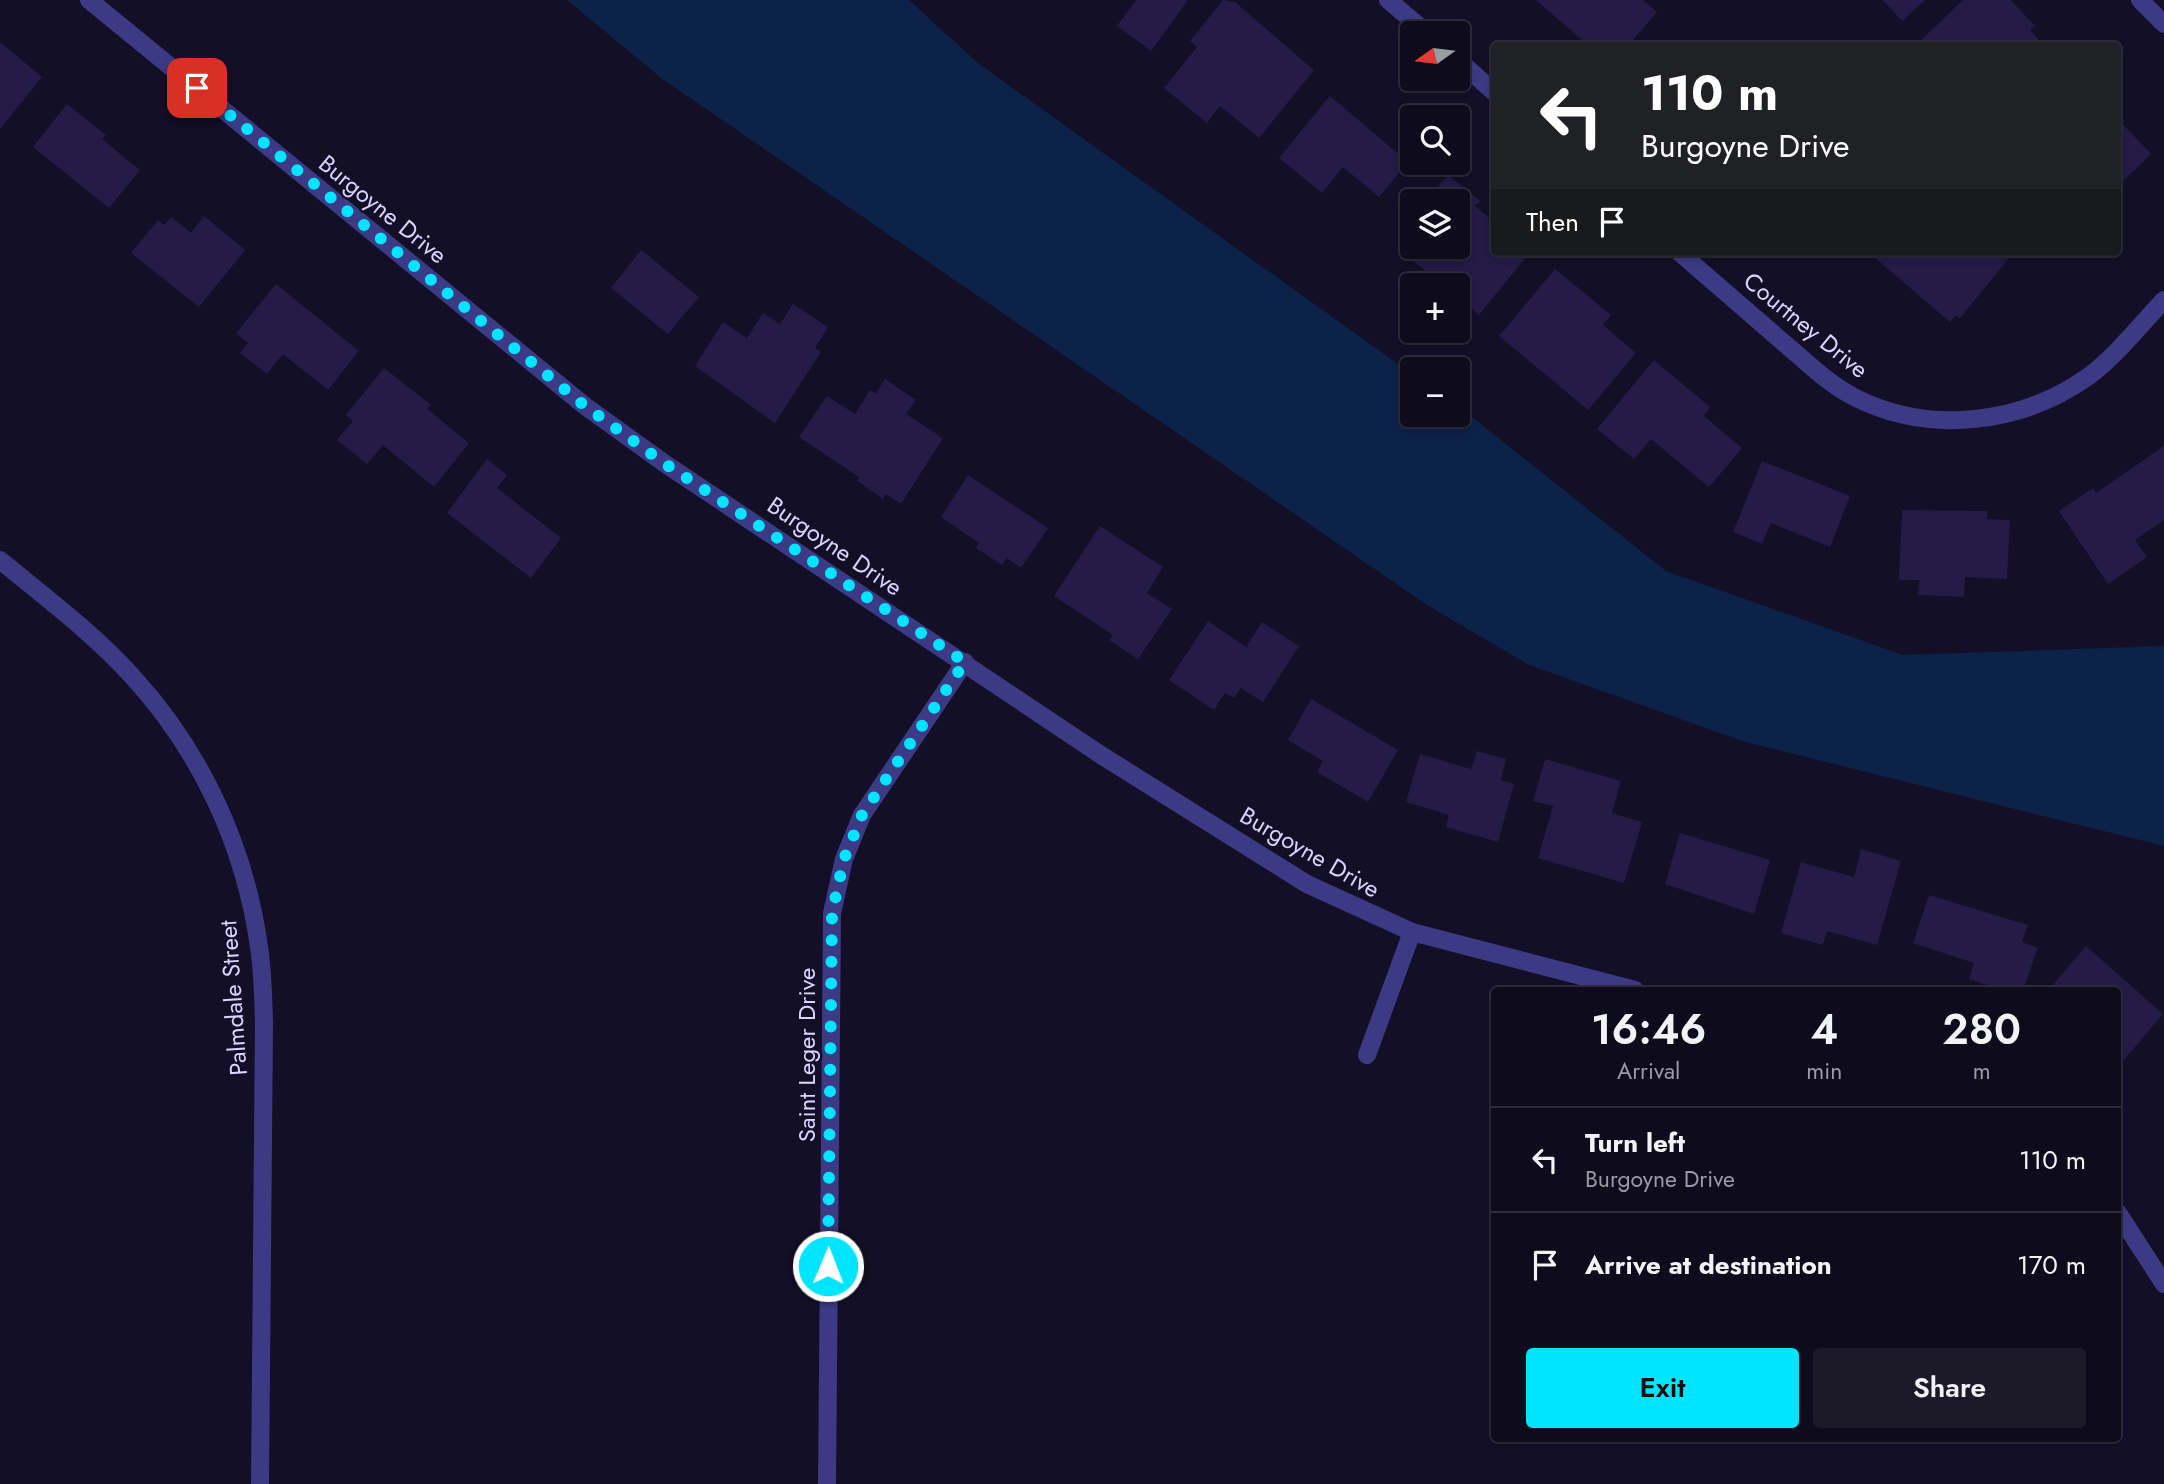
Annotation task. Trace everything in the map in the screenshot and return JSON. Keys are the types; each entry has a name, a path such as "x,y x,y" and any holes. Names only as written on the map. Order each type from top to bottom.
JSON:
{"street":[{"name":"Burgoyne Drive","path":"89,0 585,406 664,463 1101,755 1307,884 1412,932 1623,987"},
{"path":"1388,0 1413,21"},
{"path":"2140,0 2164,24"},
{"path":"1470,71 1491,89"},
{"name":"Courtney Drive","path":"1684,256 1825,378 1855,398 1898,415 1947,421 1995,418 2042,403 2090,376 2164,300"},
{"name":"Palmdale Street","path":"0,560 86,630 131,674 170,720 203,774 229,826 248,890 260,948 264,1022 260,1484"},
{"name":"Saint Leger Drive","path":"827,1484 832,913 844,859 862,815 965,662"},
{"path":"1367,1055 1412,932"},
{"path":"2121,1218 2164,1283"}],"water":[{"path":"567,0 909,0 979,64 1400,365 1400,427 1470,427 1470,416 1666,571 1903,655 2164,646 2164,846 1742,741 1529,665 1427,605 661,78"}],"building":[{"path":"1136,0 1188,0 1151,51 1117,26"},
{"path":"1223,0 1235,2 1314,70 1259,138 1220,106 1207,123 1164,88 1197,47 1190,41"},
{"path":"1536,0 1643,0 1657,12 1631,42 1584,42"},
{"path":"1883,0 1925,0 1902,21"},
{"path":"1963,0 2011,0 2035,26 2030,30 2041,42 1919,42"},
{"path":"0,42 42,77 0,129"},
{"path":"1330,96 1400,155 1400,172 1379,197 1343,167 1322,193 1279,158"},
{"path":"67,104 106,135 102,139 140,170 109,208 33,147"},
{"path":"2121,122 2151,154 2121,183"},
{"path":"1448,175 1465,189 1436,189"},
{"path":"1470,193 1480,201 1475,206 1491,219 1491,256 1527,256 1479,315 1470,307 1470,273 1428,273 1411,259 1470,259"},
{"path":"204,216 245,250 199,307 131,253 158,220 164,225 171,217 191,233"},
{"path":"641,250 699,297 668,334 611,288"},
{"path":"2011,256 1960,318 1956,315 1950,322 1875,258"},
{"path":"1555,269 1611,315 1603,325 1636,353 1588,410 1499,336"},
{"path":"276,284 359,351 328,390 283,354 267,374 240,353 248,343 236,333"},
{"path":"793,304 828,327 815,348 821,352 775,423 695,366 723,322 747,338 763,313 780,324"},
{"path":"1654,360 1710,407 1704,416 1742,448 1709,487 1651,439 1634,459 1597,429"},
{"path":"384,368 431,405 427,409 469,443 434,487 383,445 367,464 337,440 353,421 346,415"},
{"path":"885,379 916,400 906,414 943,438 901,504 886,494 883,499 857,481 859,477 799,437 827,396 855,414 870,390 876,394"},
{"path":"2164,446 2164,520 2135,540 2147,557 2108,584 2059,511 2093,488 2096,493"},
{"path":"487,459 507,475 497,488 561,538 531,578 447,513"},
{"path":"1762,461 1850,496 1830,547 1771,523 1762,544 1733,532"},
{"path":"968,475 1048,528 1021,568 1007,558 1002,565 976,548 979,543 941,517"},
{"path":"1902,510 1987,511 1987,519 2010,520 2007,579 1965,577 1964,597 1918,595 1919,580 1899,580"},
{"path":"1100,526 1163,567 1147,593 1172,609 1138,659 1109,640 1113,635 1054,596"},
{"path":"1208,621 1246,647 1262,622 1299,646 1263,702 1241,688 1234,698 1225,693 1214,710 1169,680"},
{"path":"1311,699 1398,750 1368,802 1317,772 1323,761 1288,740"},
{"path":"1477,751 1506,759 1501,780 1514,784 1498,842 1446,827 1449,815 1406,802 1420,754 1471,769"},
{"path":"1545,759 1621,781 1612,813 1642,822 1624,883 1538,858 1553,806 1533,801"},
{"path":"1680,833 1770,860 1754,914 1665,884"},
{"path":"1861,849 1901,861 1877,945 1827,931 1823,945 1781,933 1801,862 1854,877"},
{"path":"1929,895 2028,925 2022,942 2038,948 2024,987 1993,987 1969,979 1974,963 1913,943"},
{"path":"2086,946 2163,1014 2121,1063 2121,987 2051,987"}],"route":[{"path":"197,88 585,406 664,463 965,662 862,815 844,859 832,913 828,1266"}]}
